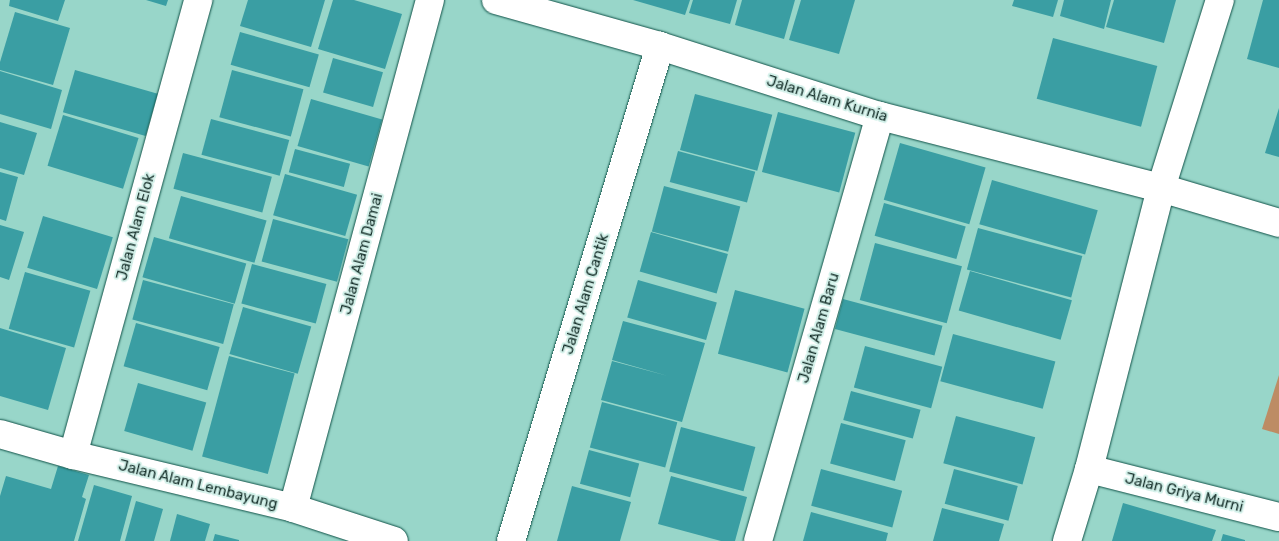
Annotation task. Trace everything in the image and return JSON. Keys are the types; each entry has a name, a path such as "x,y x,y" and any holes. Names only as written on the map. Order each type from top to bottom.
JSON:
{"street":[{"name":"Jalan Alam Elok","path":"73,455 198,0"},
{"name":"Jalan Alam Damai","path":"293,508 430,0"},
{"name":"Jalan Alam Kurnia","path":"496,0 660,46 880,116 1161,188 1279,223"},
{"path":"1067,541 1089,469 1161,188 1220,0"},
{"name":"Jalan Alam Cantik","path":"511,541 660,46"},
{"name":"Jalan Alam Baru","path":"758,541 880,116"},
{"name":"Jalan Alam Lembayung","path":"0,434 73,455 293,508 394,541"},
{"name":"Jalan Griya Murni","path":"1089,469 1279,517"}],"shaded area":[{"path":"1279,375 1279,434 1262,429"}],"building":[{"path":"10,0 65,0 58,21 9,6"},
{"path":"146,0 168,0 166,6"},
{"path":"248,0 325,0 311,47 240,26"},
{"path":"333,0 354,0 402,14 385,69 318,49"},
{"path":"633,0 690,0 685,15"},
{"path":"693,0 737,0 730,24 689,13"},
{"path":"742,0 795,0 784,39 735,25"},
{"path":"801,0 855,0 839,54 789,40"},
{"path":"1014,0 1058,0 1053,17 1012,6"},
{"path":"1064,0 1111,0 1104,29 1060,16"},
{"path":"1114,0 1176,0 1164,43 1106,27"},
{"path":"1263,0 1279,0 1279,68 1247,59"},
{"path":"15,12 70,28 53,85 0,70 0,62"},
{"path":"240,32 319,55 309,87 231,65"},
{"path":"1053,38 1157,66 1141,127 1037,99"},
{"path":"333,58 383,72 373,107 323,93"},
{"path":"75,70 158,94 146,136 63,112"},
{"path":"232,70 303,89 291,136 219,117"},
{"path":"0,71 62,90 51,129 0,114"},
{"path":"695,94 772,115 757,171 680,150"},
{"path":"311,99 382,119 369,166 297,146"},
{"path":"1279,108 1279,157 1265,153"},
{"path":"778,112 855,133 839,193 762,172"},
{"path":"63,115 139,138 123,189 48,166"},
{"path":"211,119 289,140 280,176 201,155"},
{"path":"0,122 37,133 24,175 0,168"},
{"path":"900,143 986,168 969,224 884,200"},
{"path":"295,149 350,164 344,187 289,172"},
{"path":"678,151 755,172 747,203 670,182"},
{"path":"183,153 272,177 262,213 173,189"},
{"path":"0,172 18,177 6,221 0,219"},
{"path":"285,174 357,195 345,236 273,215"},
{"path":"992,180 1098,210 1085,255 979,224"},
{"path":"664,186 740,206 728,252 652,231"},
{"path":"181,196 267,221 254,263 169,238"},
{"path":"884,203 966,226 956,259 875,236"},
{"path":"43,216 113,237 97,289 27,268"},
{"path":"273,219 348,239 337,282 262,262"},
{"path":"0,225 24,232 9,280 0,277"},
{"path":"978,228 1082,256 1071,297 967,270"},
{"path":"651,232 728,254 717,293 640,271"},
{"path":"154,237 246,263 235,304 142,277"},
{"path":"875,243 962,266 947,323 860,300"},
{"path":"252,264 326,284 316,324 241,304"},
{"path":"970,271 1072,300 1061,340 959,310"},
{"path":"25,272 90,291 74,347 9,329"},
{"path":"143,280 234,304 223,344 132,320"},
{"path":"638,280 717,303 706,340 627,317"},
{"path":"735,290 805,309 787,372 718,354"},
{"path":"843,299 942,326 934,356 835,329"},
{"path":"243,307 311,327 298,374 229,354"},
{"path":"623,321 705,343 682,422 601,400 612,361 668,376 612,360"},
{"path":"136,323 220,347 207,390 124,366"},
{"path":"0,328 66,348 48,410 0,396"},
{"path":"953,334 1055,361 1043,409 940,381"},
{"path":"865,346 942,367 931,408 854,388"},
{"path":"229,356 295,374 268,474 202,456"},
{"path":"138,383 206,403 192,451 124,431"},
{"path":"851,391 921,410 913,439 843,420"},
{"path":"602,402 677,422 665,468 590,447"},
{"path":"956,416 1035,437 1023,485 943,463"},
{"path":"841,423 906,440 895,481 830,464"},
{"path":"681,427 755,447 743,491 669,471"},
{"path":"589,450 639,463 630,497 580,484"},
{"path":"58,466 89,475 82,497 86,499 74,541 0,541 0,496 6,476 51,489"},
{"path":"821,469 902,491 892,527 811,506"},
{"path":"954,469 1018,486 1008,521 945,504"},
{"path":"671,476 747,497 735,541 721,541 658,524"},
{"path":"94,485 132,496 120,541 78,541"},
{"path":"572,486 631,502 620,541 557,541"},
{"path":"136,501 163,509 154,541 125,541"},
{"path":"1123,503 1216,530 1212,541 1112,541"},
{"path":"942,508 1004,524 999,541 933,541"},
{"path":"811,512 888,533 886,541 803,541"},
{"path":"177,514 210,524 205,541 170,541"},
{"path":"215,534 239,540 239,541 213,541"},
{"path":"1223,534 1245,540 1245,541 1221,541"}]}
